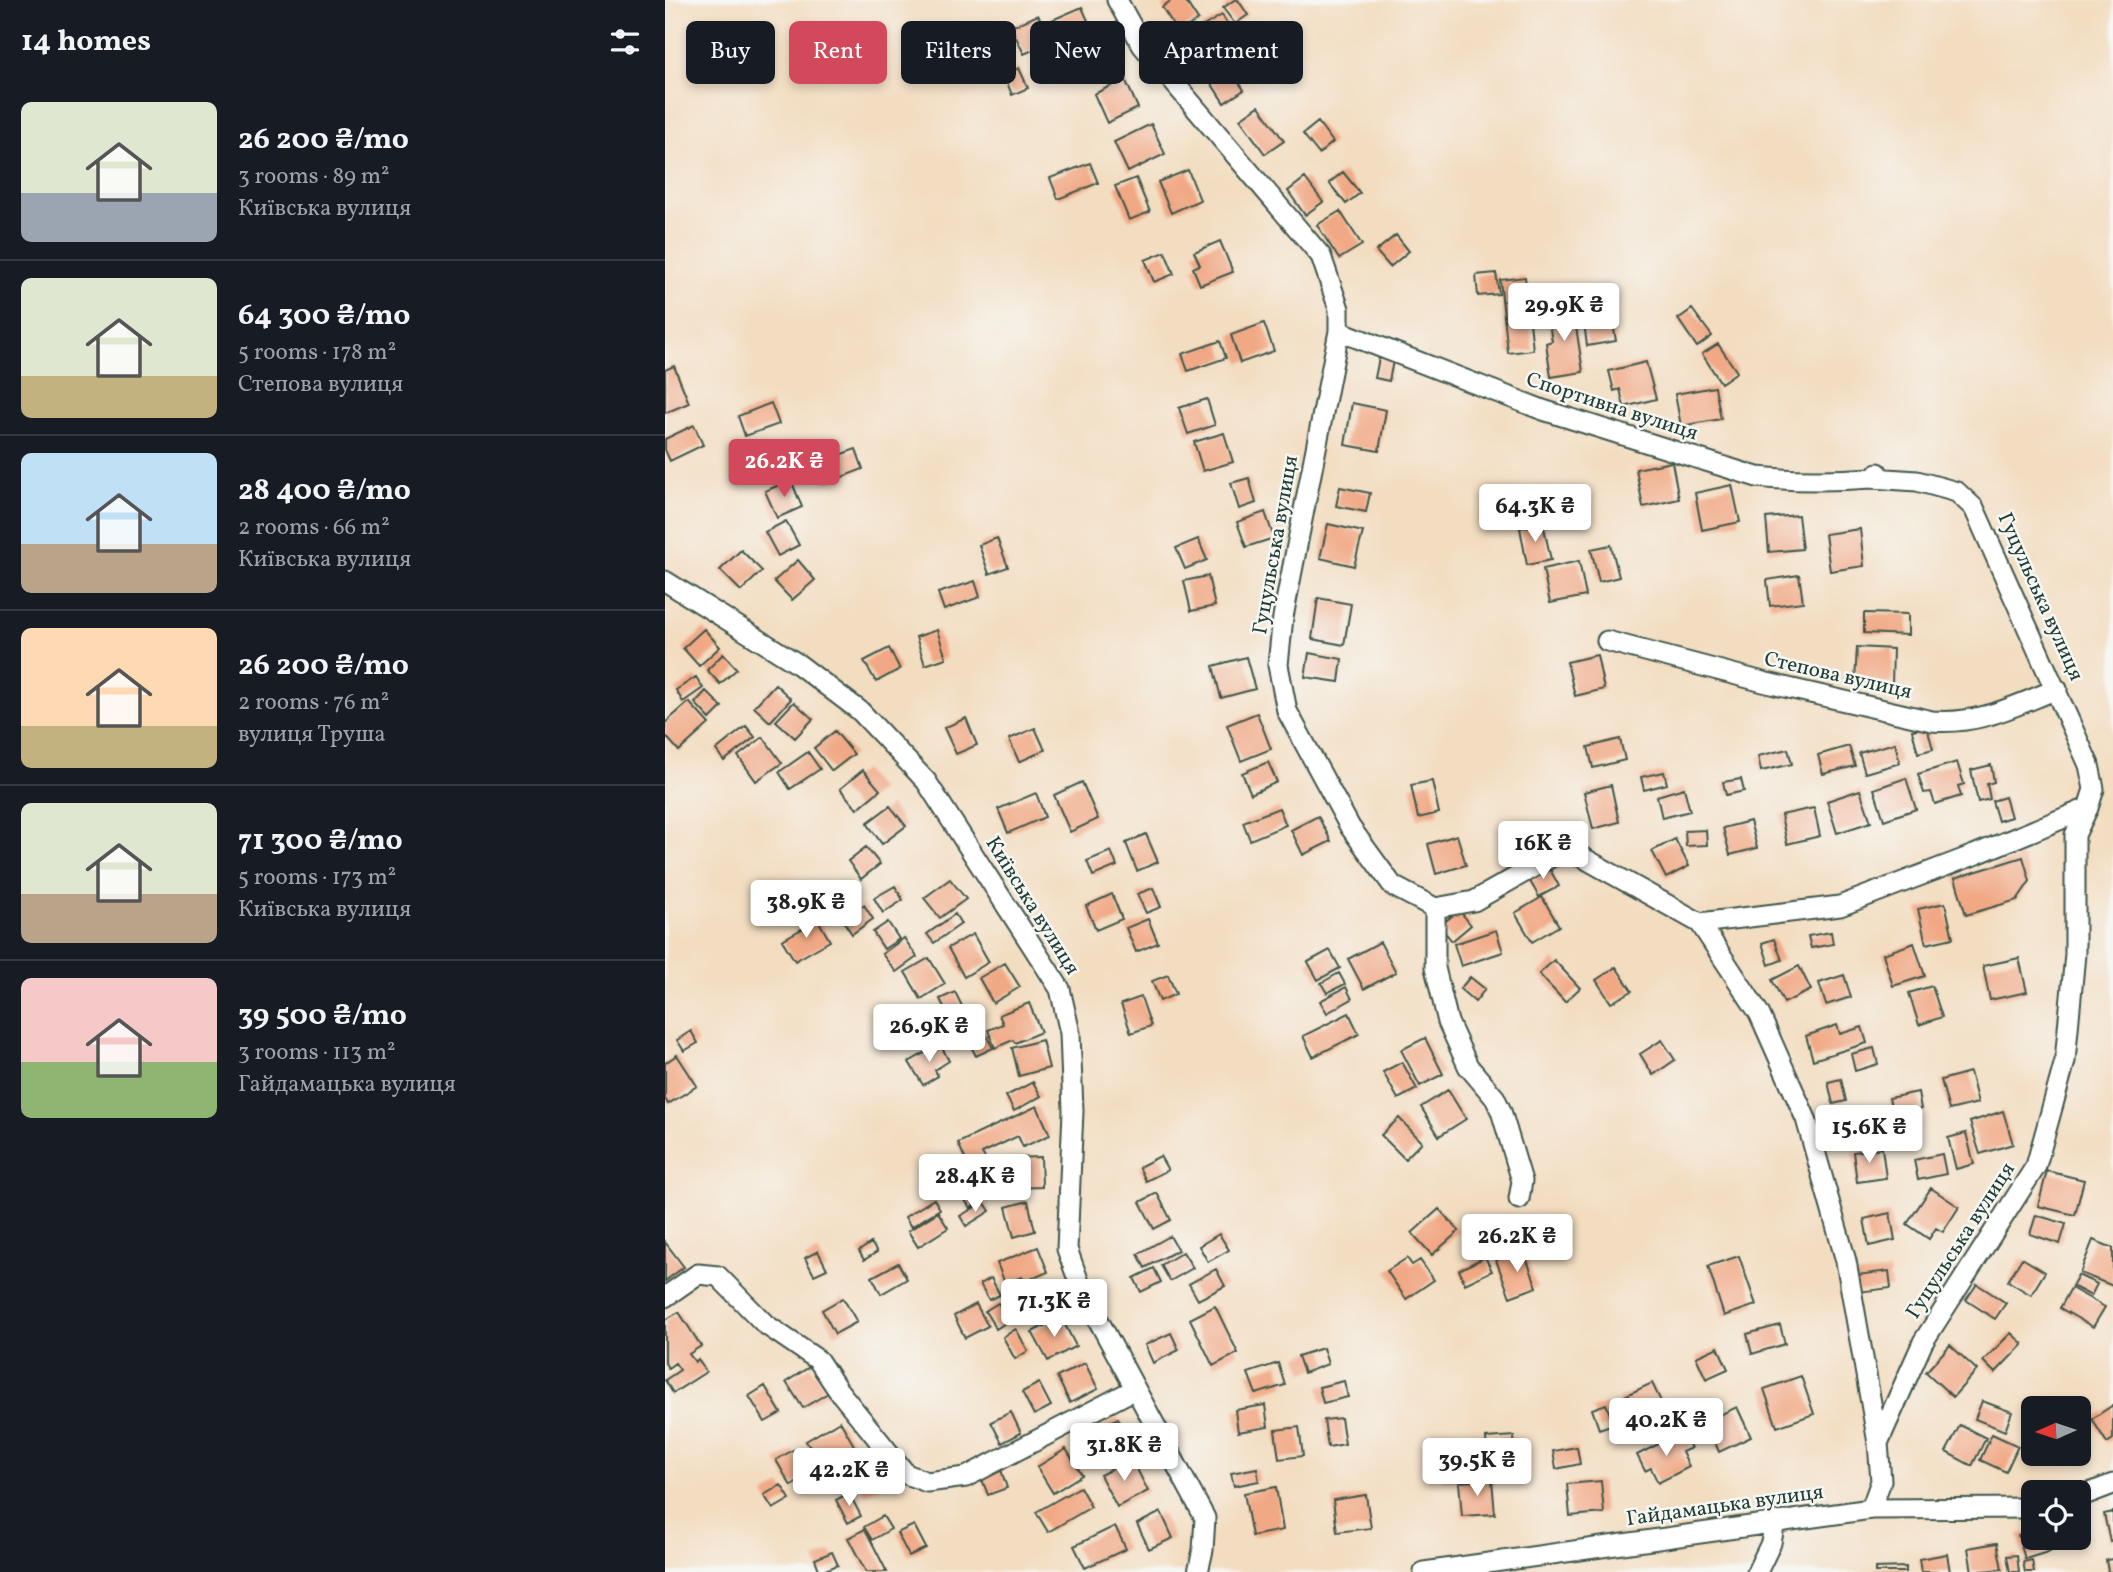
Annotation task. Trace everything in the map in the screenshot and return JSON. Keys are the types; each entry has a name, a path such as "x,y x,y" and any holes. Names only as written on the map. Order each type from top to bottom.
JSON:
{"street":[{"name":"Гуцульська вулиця","path":"1117,0 1142,45 1321,256 1339,309 1339,331 1283,617 1278,665 1287,711 1350,827 1393,886 1435,908 1474,901 1553,856 1568,853 1582,857 1700,922 1759,1013 1806,1119 1846,1261 1878,1443 1881,1481 1871,1509"},
{"name":"Спортивна вулиця","path":"1339,331 1543,410 1757,477 1828,482 1875,476"},
{"name":"Гуцульська вулиця","path":"1875,476 1917,481 1957,492 1974,508 2057,689 2089,765 2094,789 2075,835 2075,954 2065,1061 2036,1166 1923,1342 1878,1443"},
{"name":"Київська вулиця","path":"665,581 798,664 860,711 926,781 1060,989 1070,1033 1072,1085 1067,1249 1081,1288 1205,1518 1203,1550 1198,1572"},
{"name":"Степова вулиця","path":"1607,641 1767,683 1932,721 1957,723 1997,713 2057,689"},
{"path":"1700,922 1840,906 1975,855 2088,808"},
{"path":"1435,908 1435,968 1448,1023 1468,1066 1495,1098 1501,1111 1522,1181 1519,1199"},
{"path":"665,1297 698,1275 718,1276 765,1324 818,1360 838,1390 906,1474 927,1482 966,1476 1135,1389"},
{"path":"2091,1492 2113,1484"},
{"name":"Гайдамацька вулиця","path":"1424,1572 1871,1509 2021,1508"},
{"path":"1757,1572 1771,1543 1775,1521"}],"building":[{"path":"1172,0 1185,0 1198,20 1171,21 1162,7"},
{"path":"1238,0 1248,15 1239,21 1233,21 1223,8"},
{"path":"1082,7 1088,21 1052,21"},
{"path":"1038,15 1041,21 1030,21 1030,51 1024,54 1016,37 1016,25"},
{"path":"1222,15 1226,21 1212,21"},
{"path":"1019,68 1028,88 1012,95 1008,84 1016,84 1016,69"},
{"path":"1125,79 1138,108 1107,123 1094,94 1115,84 1125,84"},
{"path":"1212,84 1240,84 1244,90 1224,103"},
{"path":"1259,106 1284,141 1265,154 1240,119"},
{"path":"1318,122 1333,142 1319,154 1303,134"},
{"path":"1151,124 1165,154 1128,172 1114,142"},
{"path":"1090,163 1098,183 1058,199 1050,178"},
{"path":"1188,170 1200,200 1171,213 1158,182"},
{"path":"1343,172 1360,193 1346,204 1329,183"},
{"path":"1136,178 1150,212 1129,220 1115,186"},
{"path":"1305,178 1323,202 1305,215 1288,191"},
{"path":"1340,211 1362,245 1339,259 1317,225"},
{"path":"1396,235 1409,251 1390,267 1376,251"},
{"path":"1220,241 1233,272 1200,285 1193,268 1200,265 1194,252"},
{"path":"1165,252 1174,274 1154,282 1145,260"},
{"path":"1496,273 1499,294 1478,296 1476,275"},
{"path":"1525,277 1533,350 1508,353 1500,280"},
{"path":"1573,307 1583,372 1551,377 1546,343 1552,341 1547,311"},
{"path":"1692,309 1712,336 1697,347 1678,319"},
{"path":"1612,317 1616,341 1587,346 1584,322"},
{"path":"1264,323 1274,351 1240,363 1231,335"},
{"path":"1220,341 1226,358 1188,371 1182,354"},
{"path":"1718,344 1737,372 1721,383 1702,354"},
{"path":"1379,358 1393,361 1389,381 1375,378"},
{"path":"1646,362 1656,399 1624,407 1620,389 1614,391 1609,371"},
{"path":"674,366 689,403 665,413 665,370"},
{"path":"1715,387 1721,419 1681,426 1675,394"},
{"path":"1207,399 1215,425 1188,434 1179,408"},
{"path":"771,403 779,424 745,436 738,416"},
{"path":"1352,403 1386,410 1379,451 1345,445"},
{"path":"694,425 703,445 670,461 665,450 665,439"},
{"path":"1224,433 1233,462 1203,471 1194,442"},
{"path":"856,449 863,469 824,484 816,463"},
{"path":"1672,462 1679,499 1643,507 1636,469"},
{"path":"1249,478 1256,503 1239,509 1231,483"},
{"path":"791,480 802,507 777,518 765,491"},
{"path":"1732,485 1740,522 1702,530 1695,493"},
{"path":"1340,487 1370,493 1366,512 1336,506"},
{"path":"1265,512 1274,538 1246,547 1237,522"},
{"path":"1798,515 1802,549 1769,552 1766,518"},
{"path":"786,521 799,545 778,556 765,532"},
{"path":"1543,523 1551,560 1527,565 1520,528"},
{"path":"1328,524 1363,532 1354,566 1320,558"},
{"path":"1860,529 1864,566 1830,571 1825,534"},
{"path":"997,538 1008,567 989,574 979,545"},
{"path":"1198,539 1207,560 1185,569 1176,548"},
{"path":"1611,545 1619,577 1599,582 1591,549"},
{"path":"741,550 762,571 741,591 720,570"},
{"path":"798,560 815,580 792,600 774,581"},
{"path":"1579,561 1586,596 1550,603 1543,569"},
{"path":"1799,575 1803,602 1770,606 1767,580"},
{"path":"1208,576 1215,606 1191,611 1184,581"},
{"path":"975,581 980,597 944,610 938,593"},
{"path":"1318,598 1351,604 1344,645 1312,639"},
{"path":"1864,613 1908,614 1908,635 1864,633"},
{"path":"704,629 720,647 699,666 683,648"},
{"path":"937,630 946,658 925,665 916,637"},
{"path":"1857,647 1893,649 1892,684 1855,682"},
{"path":"889,648 900,669 876,682 864,661"},
{"path":"1309,653 1342,659 1339,682 1305,677"},
{"path":"723,654 737,669 720,684 707,670"},
{"path":"1597,655 1604,689 1575,696 1567,662"},
{"path":"1246,657 1255,689 1221,698 1213,666"},
{"path":"696,677 703,688 683,702 676,690"},
{"path":"775,684 791,699 770,722 754,707"},
{"path":"706,691 722,707 710,719 695,703"},
{"path":"689,702 709,724 679,751 665,735 665,723"},
{"path":"794,702 813,719 795,738 776,721"},
{"path":"1257,713 1271,749 1241,761 1227,725"},
{"path":"966,718 977,745 956,754 944,728"},
{"path":"746,726 755,737 724,761 716,750"},
{"path":"1927,727 1933,749 1918,753 1912,730"},
{"path":"1035,728 1045,750 1019,762 1009,739"},
{"path":"835,731 854,754 832,771 814,748"},
{"path":"763,737 782,763 756,781 738,756"},
{"path":"1620,739 1625,760 1593,768 1588,747"},
{"path":"1895,743 1900,763 1865,773 1859,753"},
{"path":"1849,746 1855,766 1823,774 1818,755"},
{"path":"1788,749 1792,764 1761,771 1758,756"},
{"path":"808,752 820,769 790,789 779,772"},
{"path":"1268,762 1277,782 1251,794 1242,773"},
{"path":"1957,762 1964,784 1958,786 1961,796 1935,804 1931,792 1924,793 1918,774"},
{"path":"1991,765 1994,782 1987,784 1990,799 1978,802 1971,770"},
{"path":"863,770 880,790 857,809 840,789"},
{"path":"1664,772 1667,784 1644,790 1641,777"},
{"path":"1906,778 1916,809 1884,820 1874,789"},
{"path":"1741,779 1744,791 1726,795 1723,782"},
{"path":"1432,781 1439,813 1418,818 1411,785"},
{"path":"1082,782 1098,819 1070,832 1054,795"},
{"path":"1611,785 1619,822 1593,829 1584,792"},
{"path":"1684,788 1690,811 1662,818 1657,796"},
{"path":"1860,790 1871,822 1837,833 1827,801"},
{"path":"1036,793 1045,817 1008,833 998,809"},
{"path":"2005,797 2011,817 1998,821 1992,801"},
{"path":"890,806 906,826 882,844 867,823"},
{"path":"1279,808 1286,825 1250,840 1243,822"},
{"path":"1814,808 1820,836 1787,844 1781,815"},
{"path":"1318,816 1331,841 1303,855 1291,830"},
{"path":"1750,821 1757,848 1730,855 1723,828"},
{"path":"1706,830 1707,845 1686,846 1685,831"},
{"path":"1146,834 1158,862 1137,871 1126,843"},
{"path":"1457,835 1466,865 1436,874 1428,844"},
{"path":"1675,839 1689,866 1666,878 1652,851"},
{"path":"866,847 880,864 861,879 848,861"},
{"path":"1111,851 1117,866 1093,876 1087,861"},
{"path":"2023,857 2030,881 2017,900 1966,915 1955,878"},
{"path":"1547,864 1559,886 1539,897 1527,876"},
{"path":"950,879 966,899 940,918 924,898"},
{"path":"895,886 903,900 883,913 874,898"},
{"path":"1153,888 1161,907 1146,913 1137,894"},
{"path":"1112,894 1122,919 1096,930 1086,906"},
{"path":"1542,897 1559,926 1532,942 1515,913"},
{"path":"1945,903 1953,938 1926,944 1918,909"},
{"path":"864,905 873,919 852,934 842,919"},
{"path":"1459,910 1471,925 1452,941 1440,926"},
{"path":"955,914 961,924 934,943 927,934"},
{"path":"1148,919 1158,943 1136,952 1126,928"},
{"path":"818,920 830,941 795,961 782,940"},
{"path":"888,922 899,939 884,949 873,932"},
{"path":"1496,930 1503,952 1461,966 1454,944"},
{"path":"1831,932 1833,944 1811,948 1808,936"},
{"path":"973,934 989,962 964,977 948,948"},
{"path":"904,938 917,957 896,972 882,954"},
{"path":"1774,939 1782,960 1769,965 1762,943"},
{"path":"1380,942 1396,972 1364,989 1348,959"},
{"path":"1914,943 1925,976 1893,986 1883,954"},
{"path":"1330,950 1340,968 1318,980 1308,962"},
{"path":"929,958 945,984 921,999 905,972"},
{"path":"2019,958 2027,992 1990,1000 1983,966"},
{"path":"1554,960 1580,988 1565,1002 1539,974"},
{"path":"1005,963 1020,987 993,1003 979,978"},
{"path":"1799,966 1811,990 1784,1003 1772,980"},
{"path":"1616,967 1632,991 1611,1003 1596,980"},
{"path":"1339,973 1345,984 1327,993 1321,983"},
{"path":"1168,975 1176,994 1160,1001 1152,981"},
{"path":"1844,975 1851,997 1826,1005 1819,983"},
{"path":"1470,977 1485,989 1475,1002 1460,989"},
{"path":"1932,986 1942,1017 1919,1025 1909,993"},
{"path":"1346,987 1352,999 1327,1013 1320,1001"},
{"path":"955,992 967,1016 952,1024 940,999"},
{"path":"1141,997 1151,1026 1131,1033 1121,1004"},
{"path":"1029,1003 1041,1032 995,1048 988,1030 1003,1024 999,1015"},
{"path":"1349,1013 1359,1034 1313,1057 1303,1036"},
{"path":"1837,1025 1840,1034 1862,1027 1867,1043 1813,1060 1806,1036"},
{"path":"983,1029 993,1048 976,1056 966,1037"},
{"path":"691,1031 698,1043 684,1051 677,1040"},
{"path":"1425,1038 1443,1074 1420,1086 1401,1050"},
{"path":"1042,1040 1049,1068 1019,1076 1012,1048"},
{"path":"1662,1040 1675,1060 1653,1075 1640,1054"},
{"path":"940,1044 949,1061 935,1070 938,1076 923,1085 909,1062"},
{"path":"1874,1048 1878,1064 1855,1071 1851,1054"},
{"path":"677,1055 697,1086 668,1104 665,1099 665,1063"},
{"path":"1402,1062 1417,1089 1398,1099 1383,1072"},
{"path":"1970,1072 1978,1103 1949,1110 1941,1080"},
{"path":"1841,1079 1846,1101 1833,1104 1828,1082"},
{"path":"1033,1082 1041,1096 1014,1111 1006,1096"},
{"path":"1448,1090 1466,1119 1439,1136 1421,1107"},
{"path":"1918,1092 1921,1109 1893,1115 1889,1098"},
{"path":"1037,1106 1050,1135 1023,1147 1018,1136 982,1153 988,1164 971,1172 958,1143"},
{"path":"2003,1111 2013,1144 1980,1154 1970,1122"},
{"path":"1399,1118 1422,1142 1405,1159 1381,1135"},
{"path":"1966,1133 1974,1164 1956,1169 1948,1138"},
{"path":"1882,1148 1886,1178 1857,1182 1853,1152"},
{"path":"1942,1154 1946,1174 1918,1180 1914,1160"},
{"path":"1160,1156 1168,1170 1146,1181 1139,1167"},
{"path":"1041,1157 1042,1187 1012,1188 1011,1173 982,1185 975,1174 1011,1158"},
{"path":"2047,1171 2084,1180 2075,1215 2038,1206"},
{"path":"972,1178 985,1200 970,1208 957,1187"},
{"path":"1931,1188 1959,1207 1943,1232 1936,1228 1929,1239 1907,1224"},
{"path":"1157,1193 1171,1220 1154,1229 1140,1202"},
{"path":"934,1199 940,1209 911,1227 905,1217"},
{"path":"1028,1201 1035,1231 1014,1237 1006,1207"},
{"path":"984,1202 990,1211 966,1226 960,1216"},
{"path":"1439,1209 1459,1231 1432,1255 1412,1233"},
{"path":"938,1212 948,1228 918,1247 908,1231"},
{"path":"1890,1213 1895,1240 1869,1246 1864,1219"},
{"path":"2036,1215 2066,1224 2060,1244 2030,1234"},
{"path":"1219,1234 1229,1250 1208,1262 1199,1246"},
{"path":"1170,1236 1178,1250 1145,1268 1138,1254"},
{"path":"2093,1240 2113,1248 2113,1286 2080,1273"},
{"path":"665,1242 684,1267 665,1281"},
{"path":"871,1243 877,1252 864,1260 859,1251"},
{"path":"1038,1247 1048,1272 1024,1282 1022,1277 1005,1283 997,1263"},
{"path":"1523,1250 1537,1287 1510,1297 1496,1260"},
{"path":"818,1251 827,1269 814,1275 805,1258"},
{"path":"1183,1252 1193,1268 1170,1281 1161,1265"},
{"path":"1739,1256 1756,1305 1724,1316 1708,1266"},
{"path":"1485,1257 1492,1271 1465,1284 1459,1270"},
{"path":"1407,1258 1412,1265 1420,1260 1434,1280 1406,1299 1387,1271"},
{"path":"2022,1258 2045,1272 2031,1295 2008,1281"},
{"path":"898,1263 907,1279 881,1294 872,1277"},
{"path":"1154,1268 1161,1282 1141,1292 1134,1278"},
{"path":"1216,1269 1225,1286 1198,1300 1189,1284"},
{"path":"1889,1271 1891,1288 1858,1292 1856,1275"},
{"path":"2078,1275 2097,1284 2091,1296 2072,1286"},
{"path":"991,1278 1000,1295 989,1300 980,1284"},
{"path":"1049,1280 1060,1306 1031,1318 1020,1293"},
{"path":"1977,1284 2006,1303 1995,1319 1966,1300"},
{"path":"2071,1288 2105,1307 2093,1327 2060,1308"},
{"path":"843,1298 857,1322 835,1334 822,1310"},
{"path":"998,1303 1010,1320 996,1329 985,1311"},
{"path":"976,1304 988,1326 965,1338 954,1316"},
{"path":"1215,1306 1238,1353 1213,1366 1190,1319"},
{"path":"679,1312 701,1346 689,1354 695,1362 698,1359 706,1372 673,1393 665,1380 680,1370 675,1363 668,1368 665,1363 665,1320"},
{"path":"1061,1317 1076,1346 1048,1361 1032,1332"},
{"path":"1780,1325 1785,1344 1752,1354 1747,1334"},
{"path":"1016,1329 1028,1351 1015,1359 1003,1337"},
{"path":"1171,1333 1179,1350 1153,1363 1145,1345"},
{"path":"2011,1333 2023,1344 1995,1373 1983,1361"},
{"path":"1950,1345 1977,1370 1953,1397 1926,1372"},
{"path":"1718,1347 1728,1369 1706,1379 1696,1357"},
{"path":"1323,1348 1328,1364 1304,1373 1298,1356"},
{"path":"1085,1363 1098,1389 1070,1403 1057,1377"},
{"path":"1278,1363 1285,1385 1256,1394 1248,1373"},
{"path":"811,1366 828,1393 803,1408 786,1382"},
{"path":"1801,1376 1814,1414 1777,1427 1764,1389"},
{"path":"1344,1381 1348,1397 1323,1403 1319,1387"},
{"path":"1039,1383 1051,1406 1034,1415 1022,1392"},
{"path":"1652,1383 1669,1418 1634,1435 1618,1399"},
{"path":"765,1386 781,1413 765,1422 749,1396"},
{"path":"1982,1401 2012,1412 2005,1431 1975,1419"},
{"path":"1606,1404 1614,1424 1599,1429 1592,1409"},
{"path":"1265,1405 1268,1427 1238,1432 1235,1410"},
{"path":"2113,1405 2113,1439 2107,1443 2092,1419"},
{"path":"1737,1407 1751,1437 1719,1452 1706,1421"},
{"path":"1011,1412 1021,1433 1002,1443 991,1422"},
{"path":"1118,1418 1134,1445 1102,1462 1087,1435"},
{"path":"1341,1418 1345,1444 1328,1447 1324,1420"},
{"path":"840,1421 856,1449 822,1468 806,1441"},
{"path":"1960,1425 1986,1438 1972,1466 1946,1452"},
{"path":"1299,1427 1303,1456 1279,1459 1275,1430"},
{"path":"1682,1432 1691,1448 1682,1452 1689,1467 1658,1483 1651,1468 1645,1471 1637,1455"},
{"path":"1992,1434 2018,1446 2006,1472 1980,1460"},
{"path":"1514,1436 1515,1463 1488,1465 1486,1438"},
{"path":"1577,1447 1580,1464 1556,1469 1553,1451"},
{"path":"1066,1449 1082,1475 1053,1493 1037,1467"},
{"path":"793,1450 808,1476 791,1486 776,1460"},
{"path":"880,1454 894,1479 865,1495 852,1470"},
{"path":"1457,1454 1459,1480 1443,1481 1441,1455"},
{"path":"1132,1459 1148,1491 1117,1507 1100,1475"},
{"path":"1000,1467 1007,1488 988,1495 980,1474"},
{"path":"1257,1468 1259,1481 1234,1486 1231,1473"},
{"path":"1492,1480 1495,1514 1462,1516 1459,1482"},
{"path":"1601,1481 1604,1513 1570,1516 1567,1484"},
{"path":"781,1485 790,1499 773,1509 764,1495"},
{"path":"1080,1487 1091,1507 1048,1532 1036,1512"},
{"path":"1276,1487 1283,1530 1252,1536 1244,1493"},
{"path":"849,1493 861,1516 848,1523 836,1500"},
{"path":"1366,1495 1371,1528 1337,1532 1333,1500"},
{"path":"1161,1512 1173,1538 1149,1549 1137,1524"},
{"path":"2113,1512 2113,1541 2110,1542 2104,1514"},
{"path":"883,1516 891,1529 872,1540 864,1527"},
{"path":"914,1525 926,1548 909,1556 897,1533"},
{"path":"1115,1526 1126,1549 1085,1568 1074,1546"},
{"path":"865,1529 887,1572 866,1572 848,1538"},
{"path":"1997,1543 2002,1569 1972,1572 1968,1548"},
{"path":"2022,1550 2051,1550 2051,1551 2025,1559"},
{"path":"832,1552 838,1565 820,1572 815,1559"},
{"path":"1947,1554 1950,1572 1921,1572 1919,1559"},
{"path":"2017,1555 2019,1572 2010,1572 2007,1556"},
{"path":"2113,1559 2113,1572 2108,1572 2106,1560"},
{"path":"2032,1560 2034,1572 2025,1572 2023,1562"},
{"path":"1906,1567 1906,1572 1875,1572 1875,1568"}]}
